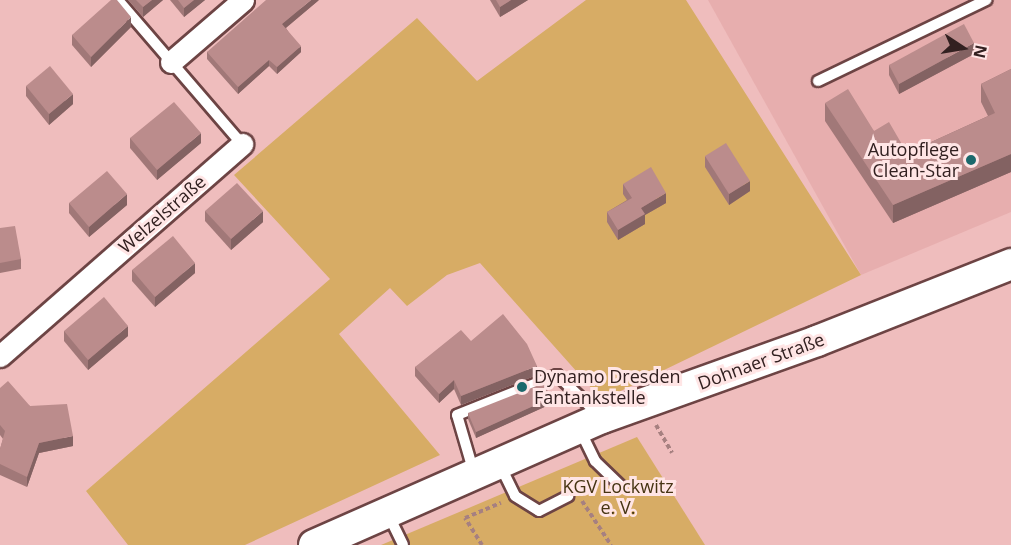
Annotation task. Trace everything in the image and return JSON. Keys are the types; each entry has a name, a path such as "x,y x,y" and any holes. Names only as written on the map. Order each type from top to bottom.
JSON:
{"main road":[{"name":"Dohnaer Straße","path":"314,545 591,423 817,341 1011,264"}],"street":[{"path":"171,62 243,0"},
{"name":"Welzelstraße","path":"0,356 242,144"}],"lane":[{"name":"Welzelstraße","path":"118,0 242,144"},
{"path":"818,81 986,0"},
{"path":"568,496 539,511 515,496 487,469 457,415 556,375 591,423 595,461 620,485"},
{"path":"387,512 404,545"}],"path":[{"path":"568,496 576,490 611,545"},
{"path":"482,545 465,518 515,496"}],"shaded area":[{"path":"708,0 1011,0 1011,212 861,275"}],"green space":[{"path":"586,0 686,0 861,275 602,400 480,263 447,275 407,306 390,288 339,334 440,455 245,545 128,545 86,491 330,279 234,175 417,18 477,81"},
{"name":"KGV Lockwitz e. V.","path":"637,437 705,545 381,545"}],"building":[{"path":"111,0 117,0 131,17 91,57 72,35"},
{"path":"136,0 152,0 143,7"},
{"path":"178,0 194,0 184,8"},
{"path":"266,0 311,0 282,24 301,46 277,67 269,60 238,87 207,52"},
{"path":"496,0 511,0 500,7"},
{"path":"964,24 974,43 899,84 889,65"},
{"path":"50,66 73,94 49,114 26,86"},
{"name":"Autopflege Clean-Star","path":"1011,69 1011,154 893,205 825,103 848,89 874,131 889,122 907,153 995,113 981,84"},
{"path":"174,102 201,133 157,170 130,138"},
{"path":"726,143 750,181 729,194 705,156"},
{"path":"651,167 666,193 641,208 645,214 618,230 607,212 632,198 623,184"},
{"path":"107,171 127,194 89,227 69,203"},
{"path":"237,183 263,211 231,239 205,211"},
{"path":"15,226 21,259 0,263 0,228"},
{"path":"173,236 195,263 155,297 132,270"},
{"path":"104,297 128,326 88,360 64,331"},
{"path":"503,314 527,344 537,366 461,396 454,380 439,394 415,367 461,330 471,341"},
{"path":"8,381 30,406 67,404 73,436 39,443 27,477 0,464 0,449 5,431 0,425 0,388"},
{"path":"544,383 551,398 476,432 468,413"}],"place":[{"name":"Autopflege Clean-Star","path":"971,160"},
{"name":"Dynamo Dresden Fantankstelle","path":"522,387"}]}
